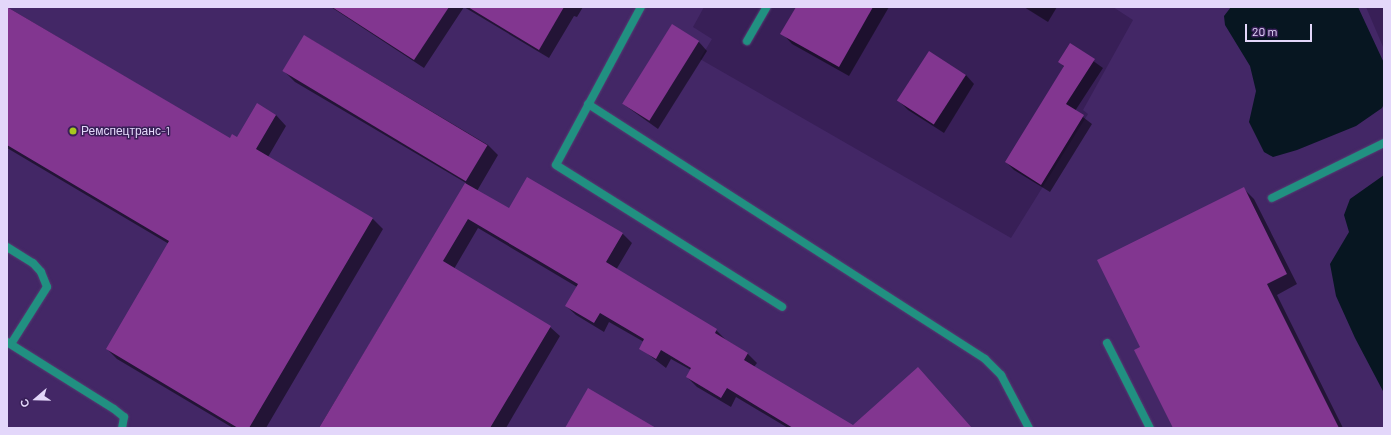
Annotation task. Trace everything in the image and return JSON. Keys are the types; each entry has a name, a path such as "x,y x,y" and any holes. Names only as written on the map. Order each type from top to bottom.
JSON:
{"lane":[{"path":"641,7 556,165 782,307"},
{"path":"747,41 767,7"},
{"path":"588,104 985,359 1001,375 1029,428"},
{"path":"1272,198 1384,143"},
{"path":"7,247 33,263 41,272 47,286 9,343 114,409 124,417 122,428"},
{"path":"1107,344 1150,428"}],"shaded area":[{"path":"7,7 704,7 693,27 712,39 700,59 1011,238 1088,114 1083,110 1133,20 1113,7 1366,7 1384,49 1384,428 7,428"}],"water":[{"path":"1231,7 1358,7 1384,63 1384,104 1382,108 1356,126 1297,150 1273,157 1264,152 1249,122 1256,91 1250,66 1225,25 1224,16"},
{"path":"1384,175 1384,393 1355,338 1336,296 1330,264 1349,232 1344,215 1350,199"}],"building":[{"path":"7,7 230,138 232,134 237,137 257,103 276,115 256,149 373,218 249,428 238,428 106,349 169,241 7,145"},
{"path":"332,7 449,7 414,60"},
{"path":"468,7 564,7 539,50"},
{"path":"796,7 873,7 839,67 780,34"},
{"path":"672,24 699,41 649,121 622,104"},
{"path":"304,35 487,145 466,181 282,71"},
{"path":"1070,43 1095,59 1066,104 1084,115 1041,185 1005,162 1064,66 1058,62"},
{"path":"929,51 966,75 934,124 897,100"},
{"path":"527,177 623,233 606,262 717,329 715,333 748,353 744,360 853,425 918,367 972,428 793,428 727,388 721,398 686,377 691,368 661,350 656,359 639,349 644,339 600,313 594,323 565,306 578,284 468,219 443,261 551,326 490,428 319,428 465,183 509,208"},
{"path":"1244,187 1287,274 1267,284 1339,428 1173,428 1134,350 1140,347 1097,260"},
{"path":"588,388 656,428 565,428"}],"place":[{"name":"Ремспецтранс-1","path":"73,131"}]}
